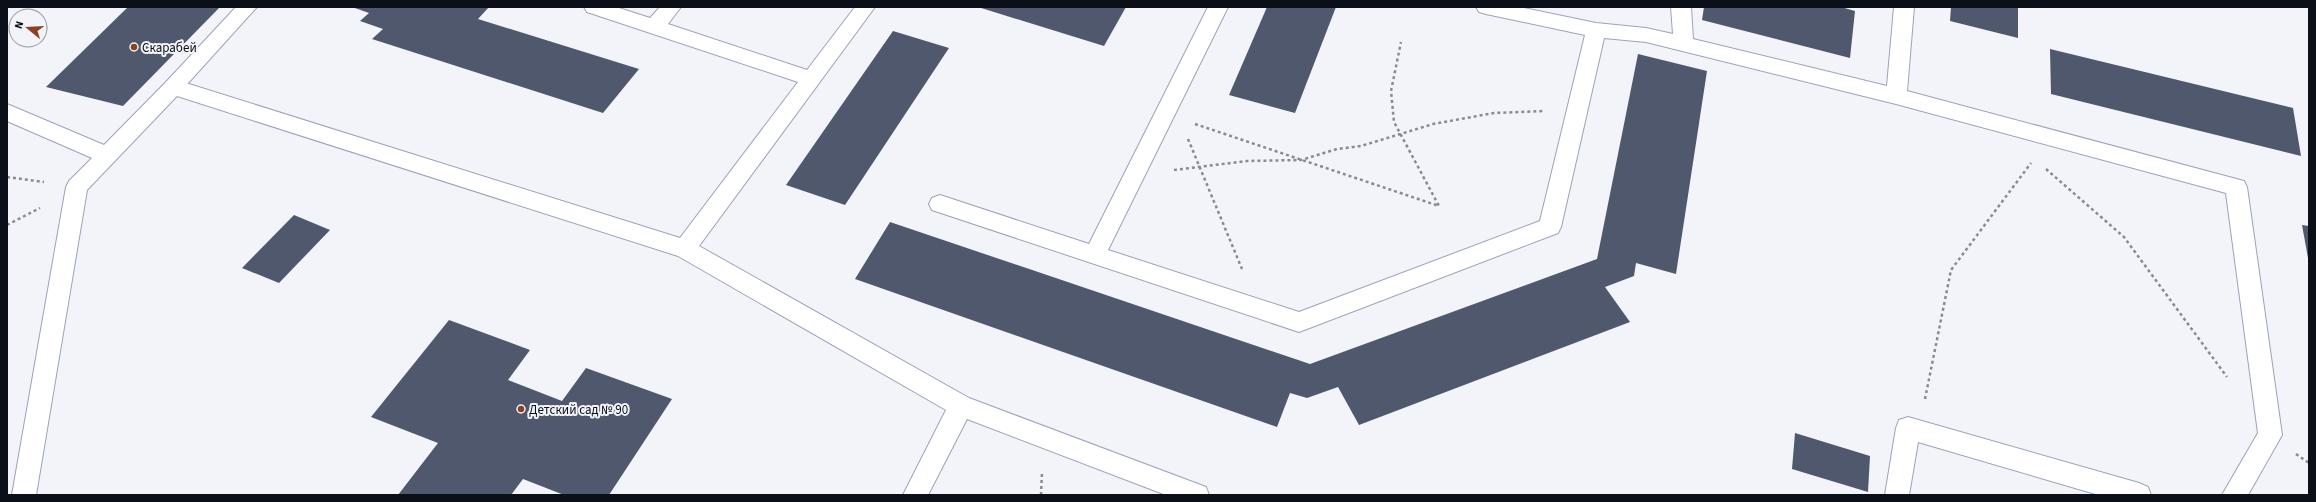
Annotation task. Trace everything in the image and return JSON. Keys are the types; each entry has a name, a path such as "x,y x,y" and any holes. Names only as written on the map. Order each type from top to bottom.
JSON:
{"street":[{"path":"24,495 77,187 248,7"},
{"path":"594,7 812,79"},
{"path":"654,27 671,7"},
{"path":"686,249 865,7"},
{"path":"1095,255 1218,7"},
{"path":"1486,7 1596,30 1646,36 1684,44 1896,96 2236,187 2270,435 2234,495"},
{"path":"1681,7 1684,44"},
{"path":"1896,96 1904,7"},
{"path":"940,204 1299,322 1550,227 1596,30"},
{"path":"173,87 686,249 961,406 1197,495"},
{"path":"7,112 108,156"},
{"path":"915,495 961,406"},
{"path":"1897,495 1908,428 2139,495"}],"path":[{"path":"1194,123 1439,206 1394,122 1391,91 1401,42"},
{"path":"1136,172 1200,168 1247,161 1301,160 1337,149 1361,146 1433,124 1494,113 1578,110"},
{"path":"1908,428 1925,402 1951,270 2034,158 2006,125"},
{"path":"1185,133 1245,275"},
{"path":"2040,164 2124,237 2228,378"},
{"path":"2270,435 2309,463"}],"building":[{"name":"Скарабей","path":"128,7 220,7 123,106 46,87"},
{"path":"352,7 489,7 478,19 639,69 603,113 372,39 383,29 360,21 369,13"},
{"path":"978,7 1126,7 1104,46"},
{"path":"1267,7 1336,7 1295,113 1229,95"},
{"path":"1704,7 1841,7 1855,11 1850,58 1702,20"},
{"path":"1951,7 2018,7 2018,38 1950,21"},
{"path":"893,31 949,48 845,205 786,185"},
{"path":"2050,49 2293,108 2301,156 2051,94"},
{"path":"1638,54 1707,71 1676,274 1636,263 1634,276 1605,287 1630,322 1359,425 1338,387 1307,398 1290,393 1277,427 855,279 890,222 1310,364 1597,259"},
{"path":"294,215 330,230 279,283 242,268"},
{"path":"2302,225 2309,226 2309,258 2308,258"},
{"name":"Детский сад № 90","path":"449,320 530,350 508,380 562,401 586,368 672,399 609,495 564,495 523,479 511,495 398,495 438,443 371,417"},
{"path":"1795,433 1870,456 1868,492 1792,469"}],"place":[{"name":"Скарабей","path":"134,47"},
{"name":"Детский сад № 90","path":"521,409"}]}
